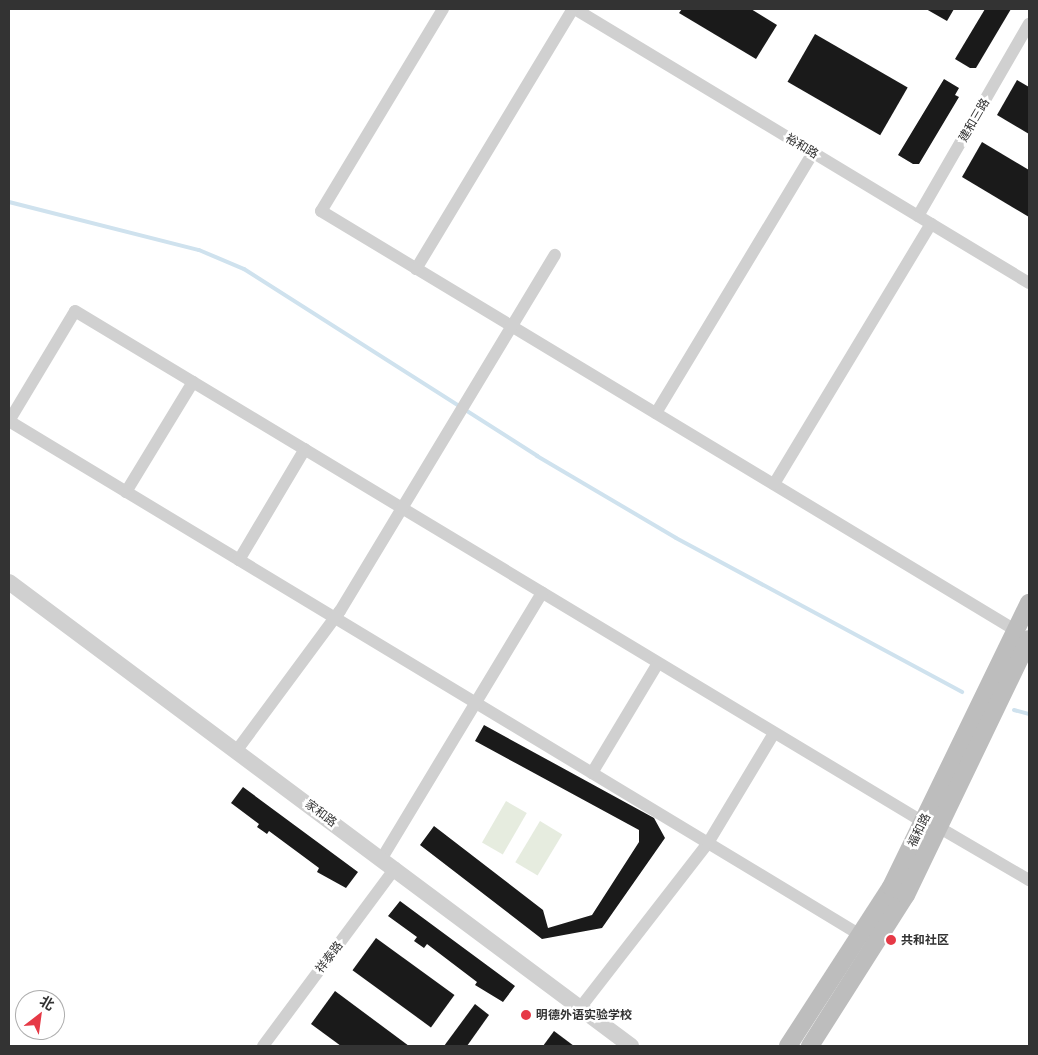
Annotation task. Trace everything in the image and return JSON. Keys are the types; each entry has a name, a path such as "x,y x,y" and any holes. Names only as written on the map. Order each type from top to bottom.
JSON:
{"main road":[{"name":"福和路","path":"810,1046 876,947 940,828 1022,635 1029,603"},
{"name":"福和路","path":"788,1046 862,936 1022,635"}],"street":[{"path":"443,9 321,211 1022,635"},
{"path":"416,269 574,9"},
{"name":"裕和路","path":"574,9 1029,283"},
{"name":"建和三路","path":"918,216 1029,24"},
{"path":"656,413 813,153"},
{"path":"774,484 931,224"},
{"path":"237,750 335,618 555,255"},
{"path":"862,936 9,421 75,311 923,822"},
{"path":"126,492 193,382"},
{"path":"238,560 305,450"},
{"name":"家和路","path":"9,582 389,863 631,1046"},
{"name":"祥泰路","path":"263,1046 389,863 476,703 542,593"},
{"path":"592,773 658,663"},
{"path":"580,1008 708,843 774,733"},
{"path":"940,828 1029,880"}],"shaded area":[{"path":"506,801 527,813 503,855 482,843"},
{"path":"540,821 562,834 538,876 515,862"}],"building":[{"path":"682,9 751,9 777,25 756,59 679,13"},
{"path":"926,9 954,9 947,21"},
{"path":"985,9 1011,9 976,68 970,68 955,59"},
{"path":"815,34 908,88 880,135 788,82"},
{"path":"944,79 959,88 955,95 959,97 919,164 913,164 898,155"},
{"path":"1017,80 1029,87 1029,134 997,115"},
{"path":"982,142 1029,170 1029,217 962,177"},
{"path":"484,725 654,818 665,838 602,928 542,939 420,845 434,826 543,910 548,928 592,915 639,842 639,830 475,741"},
{"path":"243,787 358,872 346,888 317,872 319,868 269,831 267,834 257,827 259,824 231,803"},
{"path":"400,901 515,986 503,1002 475,985 477,982 427,944 424,948 414,941 417,937 388,916"},
{"path":"376,938 454,995 431,1027 352,970"},
{"path":"335,991 409,1046 341,1046 311,1024"},
{"path":"475,1004 489,1015 467,1046 444,1046"},
{"path":"554,1031 574,1046 543,1046"}],"waterway":[{"path":"9,202 199,250 244,269 537,456 676,538 962,692"},
{"path":"1014,710 1029,714"}],"place":[{"name":"共和社区","path":"891,940"},
{"name":"明德外语实验学校","path":"526,1015"}]}
